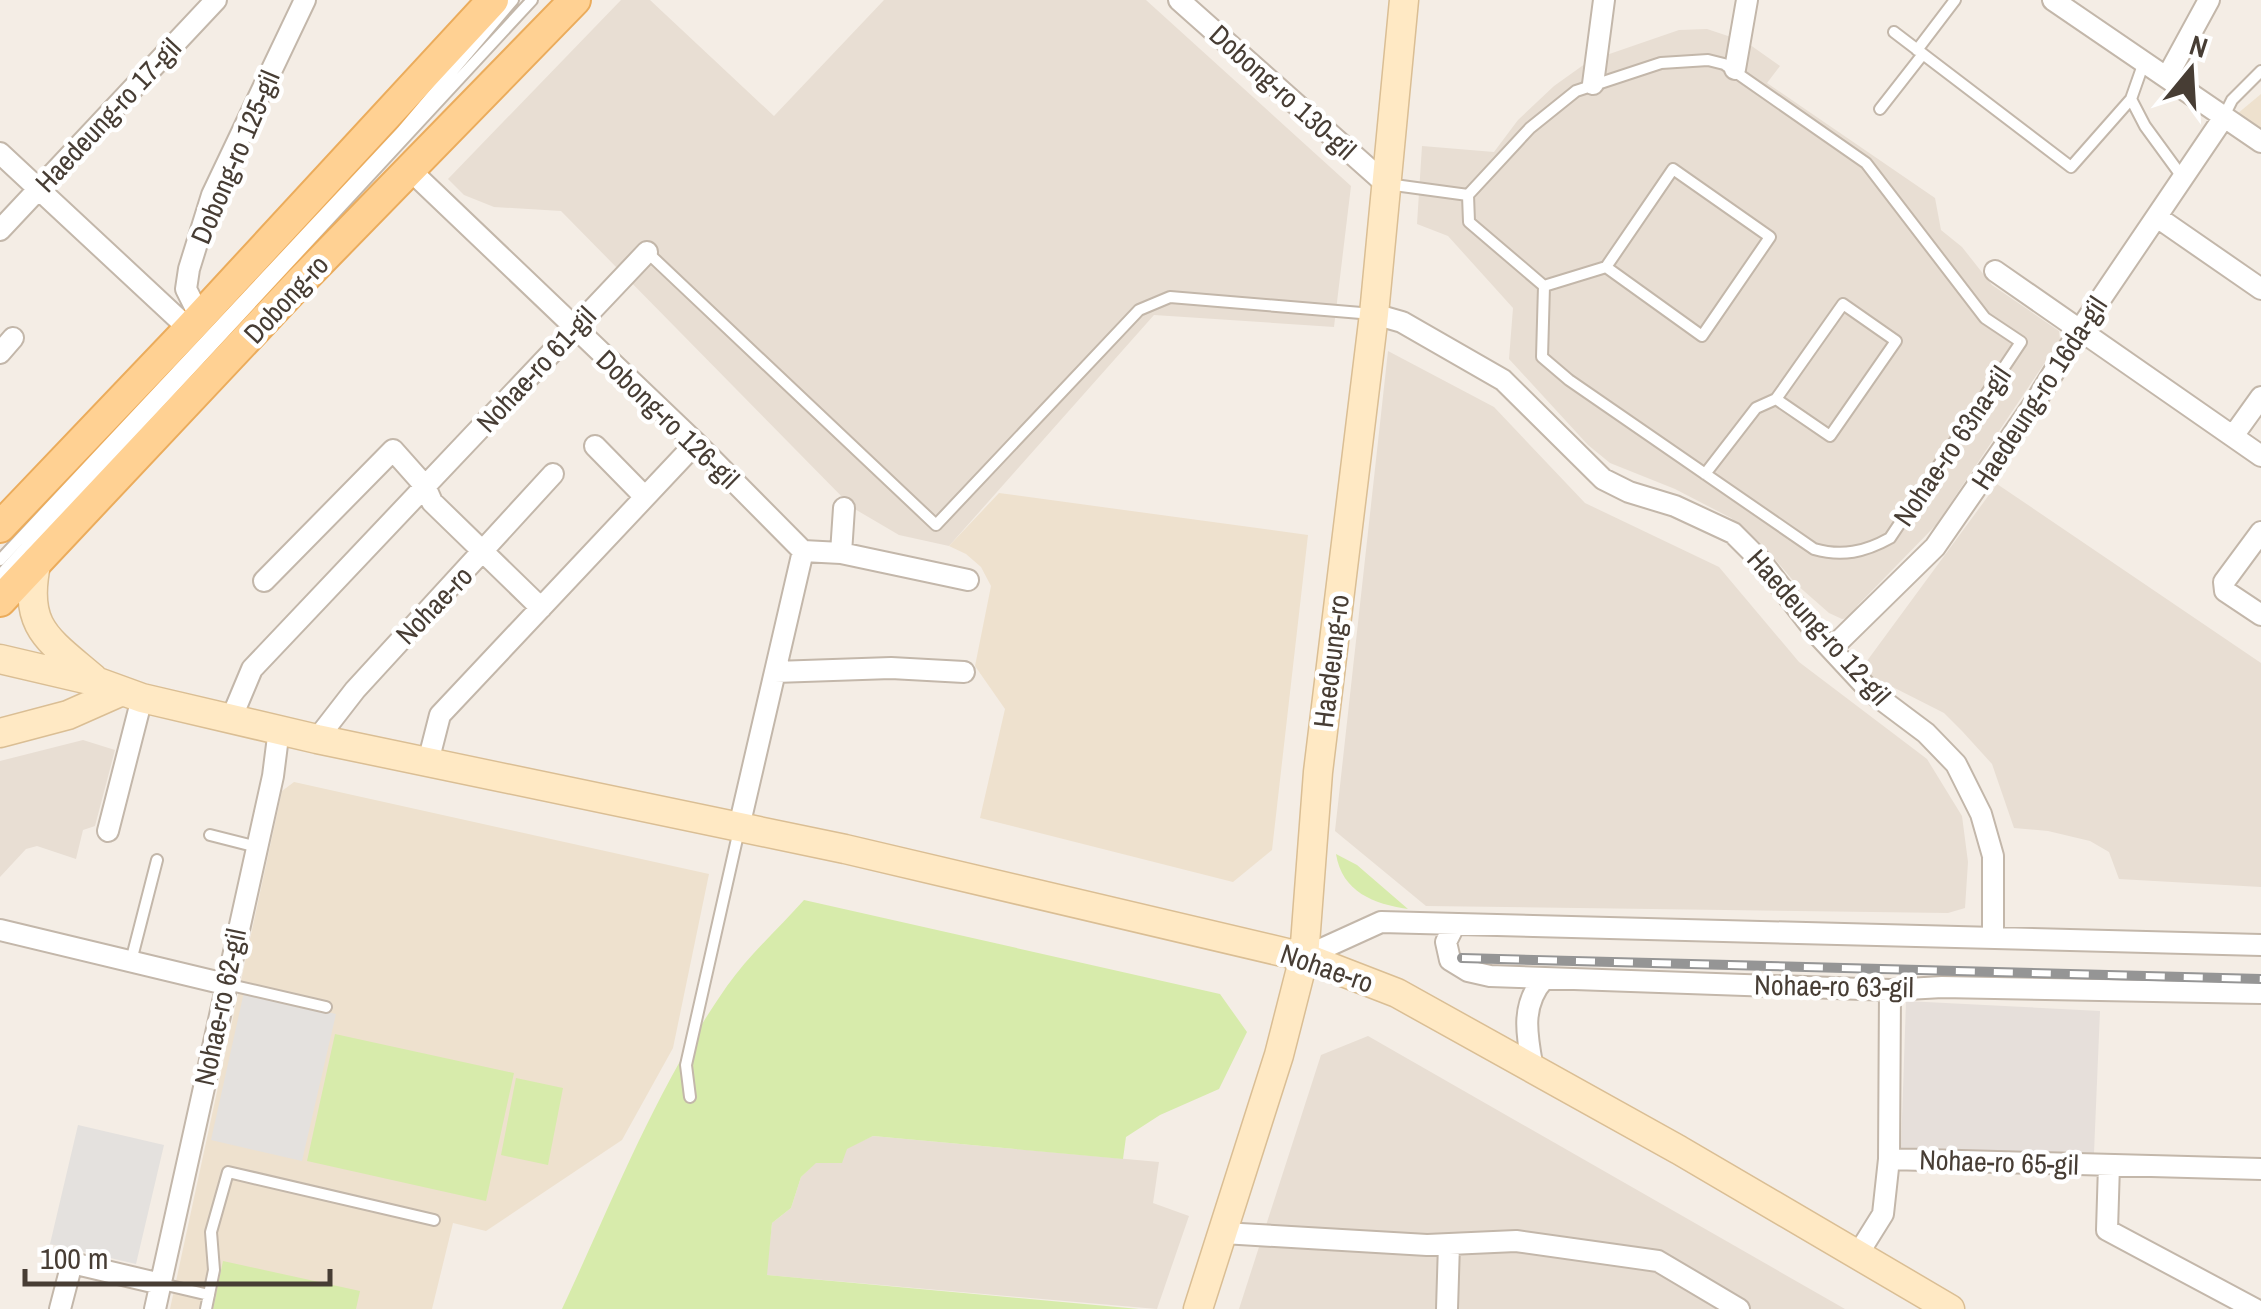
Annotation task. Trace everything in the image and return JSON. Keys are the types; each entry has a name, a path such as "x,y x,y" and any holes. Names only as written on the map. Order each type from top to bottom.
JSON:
{"main road":[{"name":"Dobong-ro","path":"2,521 194,323 492,0"},
{"name":"Dobong-ro","path":"0,600 575,0"},
{"name":"Haedeung-ro","path":"1198,1309 1279,1055 1304,956 1318,772 1374,314 1404,0"},
{"path":"37,560 31,586 30,606 34,614 54,644 120,691"},
{"name":"Nohae-ro","path":"0,659 317,739 740,827 1304,956 1397,993 1950,1309"},
{"path":"0,733 68,714 120,691"}],"street":[{"name":"Haedeung-ro 17-gil","path":"0,230 216,0"},
{"name":"Dobong-ro 125-gil","path":"194,323 186,289 201,224 305,0"},
{"path":"1594,84 1604,0"},
{"path":"1734,69 1748,0"},
{"path":"2053,0 2261,142"},
{"path":"2167,77 2209,0"},
{"name":"Dobong-ro 130-gil","path":"1182,1 1386,184"},
{"name":"Haedeung-ro 16da-gil","path":"1831,649 1935,547 2224,116"},
{"path":"0,153 194,323"},
{"name":"Dobong-ro 126-gil","path":"410,170 696,443 803,552"},
{"path":"2157,216 2261,289"},
{"name":"Nohae-ro 61-gil","path":"231,719 252,669 647,252"},
{"path":"1995,271 2261,456"},
{"name":"Haedeung-ro 12-gil","path":"1374,314 1402,322 1504,380 1603,480 1675,506 1732,533 1760,560 1870,692 1944,748 1969,786 1993,856 1996,879 1992,936"},
{"path":"2234,436 2261,397"},
{"path":"428,762 440,716 696,443"},
{"path":"595,446 646,497"},
{"path":"264,581 392,450 425,486 432,502 541,608"},
{"name":"Nohae-ro","path":"317,739 393,648 553,474"},
{"path":"841,553 844,508"},
{"path":"2261,532 2224,582 2225,591 2261,615"},
{"path":"740,827 803,552 841,553 968,580"},
{"path":"775,672 890,668 964,672"},
{"path":"108,831 120,691"},
{"name":"Nohae-ro 62-gil","path":"155,1309 273,776 280,729"},
{"name":"Nohae-ro 63-gil","path":"1304,956 1380,922 2261,945"},
{"name":"Nohae-ro 63-gil","path":"1454,924 1446,942 1450,960 1490,976 1890,990 1942,987 2261,993"},
{"path":"1,936 225,984"},
{"path":"1533,1069 1526,1019 1536,987 1544,979"},
{"path":"1858,1254 1883,1214 1888,1159 1890,990"},
{"name":"Nohae-ro 65-gil","path":"1888,1159 2261,1169"},
{"name":"Nohae-ro 65-gil","path":"2109,1165 2107,1230 2254,1309"},
{"path":"1223,1233 1449,1244 1516,1241 1658,1261 1739,1309"},
{"path":"1447,1309 1449,1244"},
{"path":"60,1309 72,1263 160,1284"}],"lane":[{"path":"0,560 388,146 513,0"},
{"path":"0,574 532,0"},
{"path":"1880,109 1955,0"},
{"path":"1894,32 2071,167 2131,99 2144,62"},
{"name":"Nohae-ro 63na-gil","path":"1468,195 1530,128 1576,92 1661,63 1708,60 1734,69 1866,163 1985,318 2022,342 1890,538 1870,550 1834,555 1814,549 1569,380 1542,357 1544,286"},
{"path":"2224,116 2232,100 2261,70"},
{"path":"2131,99 2145,126 2183,178"},
{"path":"1386,184 1468,195 1469,222 1544,286 1606,267 1673,170 1770,237 1702,336 1606,267"},
{"path":"647,252 936,525 1138,310 1170,297 1374,314"},
{"path":"1704,474 1756,408 1776,399 1843,304 1896,341 1830,436 1776,399"},
{"path":"690,1097 686,1065 740,827"},
{"path":"210,835 256,847"},
{"path":"131,962 157,860"},
{"path":"225,984 326,1007"},
{"path":"206,1309 214,1270 211,1232 225,1175 230,1171 434,1220"},
{"path":"160,1284 209,1295"}],"shaded area":[{"path":"621,0 650,0 774,116 884,0 1146,0 1351,186 1334,327 1154,315 949,546 899,535 853,508 561,211 494,207 464,195 448,179"},
{"path":"1707,29 1746,42 1780,66 1767,83 1935,198 1941,230 1962,247 1992,285 2059,331 2060,340 1936,525 1850,618 1829,613 1731,518 1675,489 1610,463 1588,445 1509,359 1513,308 1448,236 1417,224 1422,146 1494,152 1518,120 1554,86 1589,61 1679,30"},
{"path":"2261,94 2261,131 2237,114"},
{"path":"1388,351 1494,407 1585,503 1719,567 1799,662 1927,759 1962,816 1968,862 1965,908 1948,913 1426,906 1335,831"},
{"path":"1997,484 2261,663 2261,887 2119,879 2109,852 2090,841 2014,828 1992,764 1962,731 1944,713 1873,677 1864,665"},
{"path":"999,493 1308,535 1272,850 1233,882 980,818 1005,709 975,666 991,586 981,567 949,546"},
{"path":"83,740 115,750 95,826 83,830 76,859 37,846 26,849 0,877 0,761"},
{"path":"294,782 709,874 673,1048 622,1140 486,1231 453,1223 432,1309 170,1309 282,791"},
{"path":"244,992 336,1014 302,1161 211,1140"},
{"path":"1906,1001 2100,1011 2094,1153 1901,1149"},
{"path":"1368,1036 1845,1309 1239,1309 1321,1055"},
{"path":"78,1125 164,1145 136,1264 50,1244"},
{"path":"873,1136 1159,1162 1153,1203 1189,1216 1157,1309 766,1275 772,1223 791,1208 801,1177 816,1162"}],"green space":[{"path":"1336,854 1357,865 1408,909 1361,894 1345,878"},
{"path":"804,900 1220,994 1247,1032 1219,1089 1160,1115 1126,1137 1123,1159 873,1136 847,1149 842,1163 816,1163 801,1177 791,1208 772,1223 767,1275 1139,1309 562,1309 637,1144 702,1024 754,953"},
{"path":"335,1034 514,1073 486,1201 307,1161"},
{"path":"516,1078 563,1088 548,1165 501,1155"},
{"path":"223,1261 360,1291 356,1309 213,1309"}],"railway":[{"path":"1462,958 2261,979"}]}
